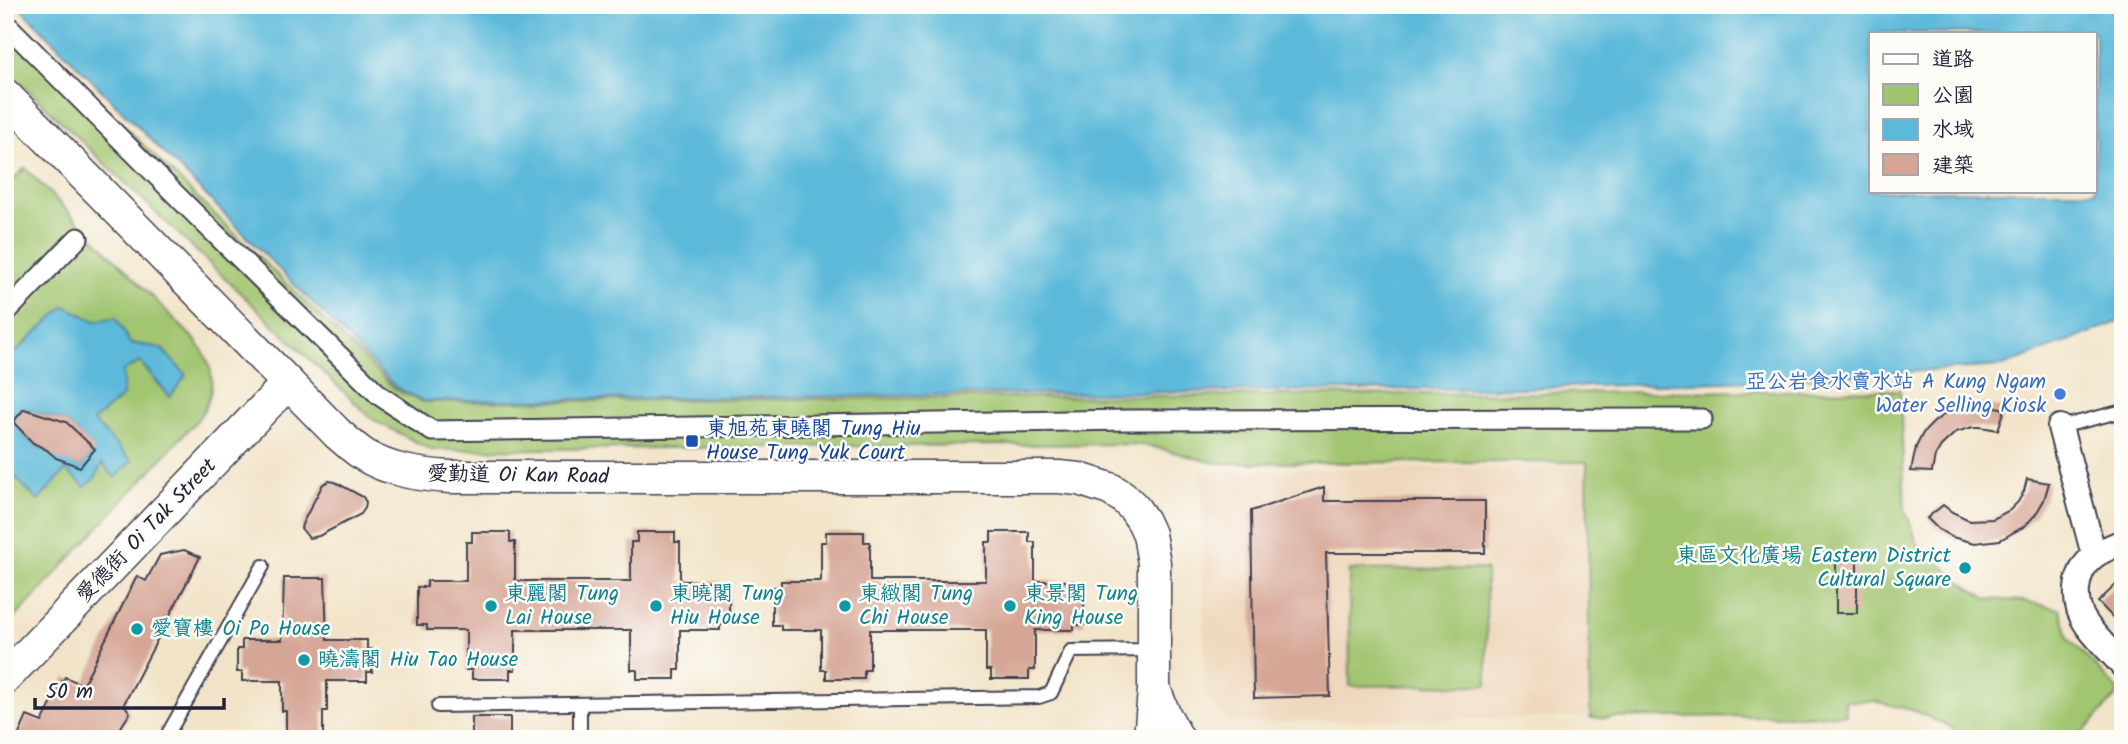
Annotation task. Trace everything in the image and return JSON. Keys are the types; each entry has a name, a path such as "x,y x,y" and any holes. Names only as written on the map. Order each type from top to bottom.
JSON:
{"street":[{"path":"5,23 379,395 432,431 1128,420 1702,419"},
{"name":"愛勤道 Oi Kan Road","path":"5,94 338,434 365,456 419,475 450,477 1079,479 1103,486 1123,497 1143,520 1153,548 1154,650"},
{"path":"5,313 78,238"},
{"name":"愛德街 Oi Tak Street","path":"5,678 288,383"},
{"path":"2060,426 2094,555"},
{"path":"2123,542 2094,555 2080,574 2077,589 2080,614 2123,666"},
{"path":"1150,739 1154,650"},
{"path":"1154,690 1178,739"}],"lane":[{"path":"2060,426 2123,411"},
{"path":"165,739 263,566"},
{"path":"438,706 1039,697 1051,693 1070,651 1154,650"},
{"path":"580,704 580,739"}],"shaded area":[{"path":"1584,466 1588,717 1228,723 1205,695 1201,471","holes":["1324,487 1324,501 1485,501 1485,552 1326,553 1330,696 1254,698 1251,511"]}],"green space":[{"path":"5,11 396,390 423,402 1900,390 1905,510 1918,544 1959,581 1988,599 2023,601 2060,609 2069,639 2120,692 2077,739 1975,739 1915,711 1874,701 1845,701 1846,715 1590,718 1587,462 1215,463 1150,446 1129,444 431,450 372,419 5,68"},
{"path":"25,168 196,341 203,350 212,380 209,399 198,419 5,629 5,188"},
{"path":"1486,569 1487,685 1350,686 1349,570"}],"water":[{"path":"17,5 2123,5 2123,320 2003,366 1756,381 1531,388 424,401 397,388"},
{"path":"65,306 95,321 116,317 130,343 161,348 186,375 170,397 140,362 123,371 123,396 93,421 132,461 115,478 102,463 96,477 85,487 66,470 38,501 15,477 5,486 5,356 12,355","holes":["24,409 66,422 94,449 80,467 32,443 13,422"]}],"building":[{"path":"1982,404 2005,409 1998,430 1973,427 1956,432 1935,456 1932,472 1911,471 1916,447 1923,433 1934,422 1946,413"},
{"path":"24,409 66,422 95,449 80,467 56,458 33,443 13,422"},
{"path":"2027,479 2049,483 2044,500 2025,526 2000,540 1975,543 1952,537 1938,529 1927,518 1943,505 1969,520 1993,519 2010,510 2018,502"},
{"path":"329,481 363,497 365,508 361,514 319,536 309,538 301,528 303,522 323,484"},
{"path":"1324,487 1324,501 1485,501 1485,553 1326,553 1330,696 1254,698 1251,511"},
{"path":"472,532 510,532 510,542 515,542 515,581 631,581 631,542 637,542 637,532 675,532 675,542 680,542 680,581 720,581 720,587 729,587 729,625 720,625 720,630 680,630 680,670 675,670 675,679 637,679 637,670 631,670 631,630 515,630 515,670 510,670 510,679 472,679 472,670 466,670 466,630 427,630 427,625 417,625 417,587 427,587 427,581 466,581 466,542 472,542"},
{"path":"826,532 864,532 864,542 870,542 870,581 986,581 986,542 991,542 991,532 1029,532 1029,542 1035,542 1035,581 1074,581 1074,587 1084,587 1084,625 1074,625 1074,630 1035,630 1035,670 1029,670 1029,679 991,679 991,670 986,670 986,630 870,630 870,670 864,670 864,679 826,679 826,670 821,670 821,630 781,630 781,625 772,625 772,587 781,587 781,581 821,581 821,542 826,542"},
{"name":"愛寶樓 Oi Po House","path":"184,550 200,557 124,704 130,713 118,732 95,735 93,739 17,739 27,716 42,722 65,677 83,685 137,576 146,581 160,555"},
{"path":"1836,559 1857,559 1857,613 1836,613"},
{"name":"曉濤閣 Hiu Tao House","path":"284,578 325,578 327,640 367,640 367,649 372,649 372,672 367,672 367,681 327,681 323,739 286,739 282,681 242,681 242,672 237,672 237,649 242,649 242,640 282,640"},
{"path":"2123,578 2123,628 2098,602"},
{"path":"472,717 510,717 510,739 472,739"}],"place":[{"name":"亞公岩食水賣水站 A Kung Ngam Water Selling Kiosk","path":"2060,394"},
{"name":"東旭苑東曉閣 Tung Hiu House Tung Yuk Court","path":"692,441"},
{"name":"東區文化廣場 Eastern District Cultural Square","path":"1965,568"},
{"name":"東麗閣 Tung Lai House","path":"491,606"},
{"name":"東曉閣 Tung Hiu House","path":"656,606"},
{"name":"東緻閣 Tung Chi House","path":"845,606"},
{"name":"東景閣 Tung King House","path":"1010,606"},
{"name":"愛寶樓 Oi Po House","path":"137,629"},
{"name":"曉濤閣 Hiu Tao House","path":"304,660"}]}
